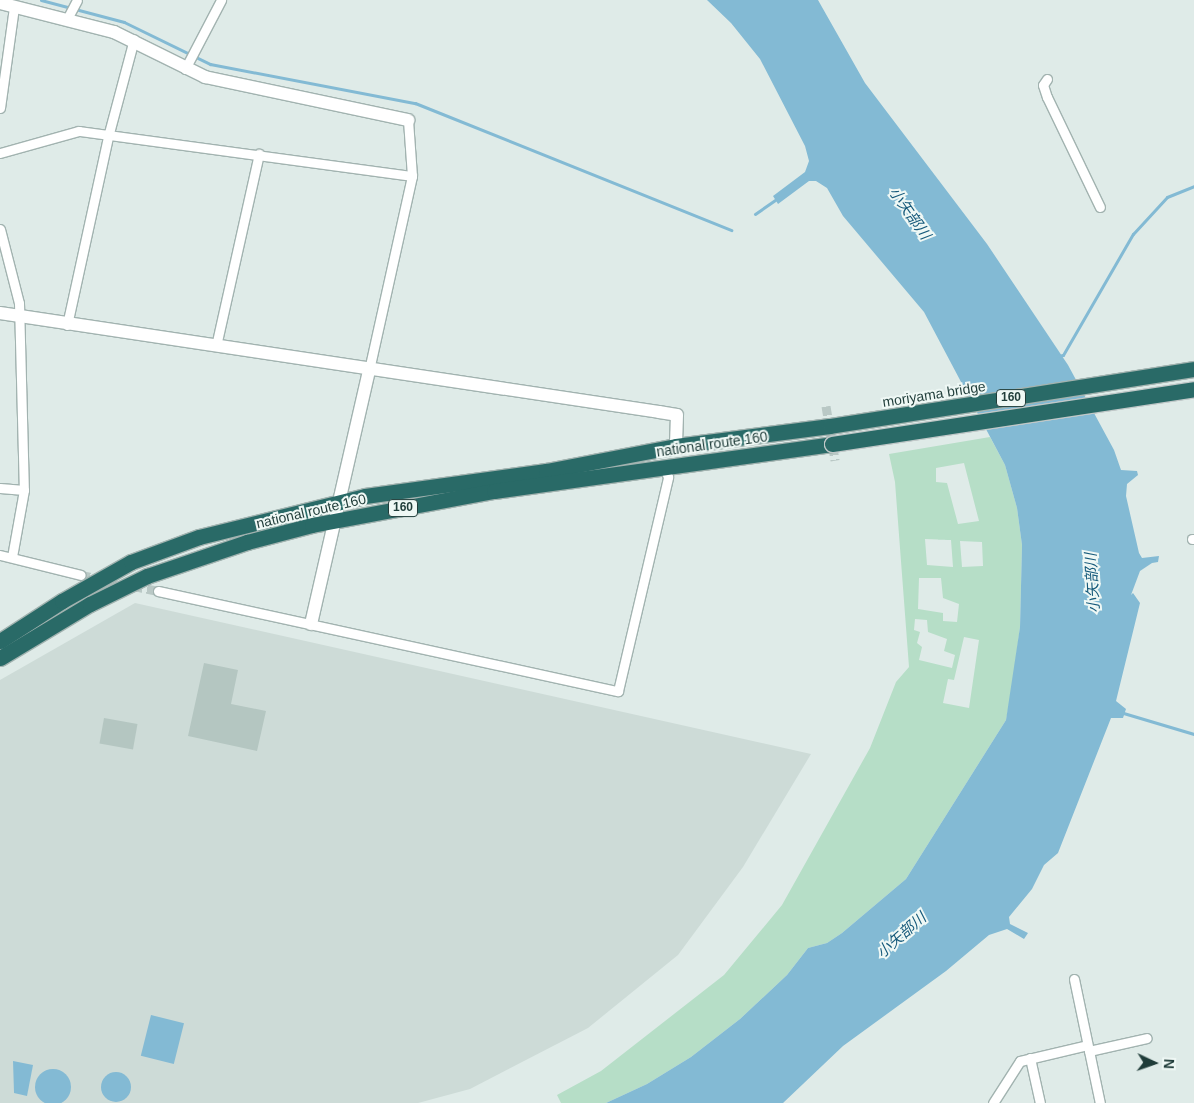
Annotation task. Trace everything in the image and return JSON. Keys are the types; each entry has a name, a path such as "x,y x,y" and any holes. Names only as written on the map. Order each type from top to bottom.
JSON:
{"highway":[{"name":"moriyama bridge","path":"830,426 1193,369"},
{"name":"national route 160","path":"0,658 90,604 147,576 247,542 336,521 494,491 832,444 1194,389"},
{"name":"national route 160","path":"0,641 62,601 132,562 199,537 365,496 546,471 676,446 830,426"}],"street":[{"path":"187,64 221,0"},
{"path":"68,16 76,1"},
{"path":"0,4 68,16 134,39 187,64 205,77 408,120 412,176 341,503 311,624"},
{"path":"0,108 14,7"},
{"path":"67,324 110,133 134,39"},
{"path":"1047,79 1044,85 1047,97 1100,207"},
{"path":"0,152 79,131 110,133 412,176"},
{"path":"216,346 259,154"},
{"path":"0,229 19,303 24,490 12,557"},
{"path":"0,313 677,416 676,446"},
{"path":"158,591 618,691 668,477 664,466"},
{"path":"0,488 24,490"},
{"path":"0,554 81,574"},
{"path":"1074,979 1100,1103"},
{"path":"993,1103 1020,1061 1147,1038"},
{"path":"1030,1058 1040,1103"}],"shaded area":[{"path":"135,603 811,754 743,867 678,955 588,1028 470,1089 418,1103 0,1103 0,680"}],"green space":[{"path":"990,437 1005,465 1017,508 1022,545 1020,627 1006,720 906,879 842,933 827,943 808,948 787,975 740,1019 691,1057 647,1084 606,1103 561,1103 557,1095 601,1071 724,975 782,905 870,748 896,682 909,667 895,482 889,454","holes":["964,463 979,521 958,524 947,483 936,482 936,468","925,539 951,540 953,567 927,565","960,541 982,542 983,566 962,567","919,578 941,578 943,598 959,604 957,622 943,621 943,613 918,609","915,619 927,620 928,632 947,639 944,651 955,655 952,668 919,660 922,647 917,643 920,632 914,630","964,637 979,640 969,708 943,703 948,679 954,680"]}],"water":[{"name":"小矢部川","path":"707,0 818,0 865,83 987,244 1068,365 1114,450 1121,470 1137,471 1138,475 1127,484 1126,496 1139,553 1142,558 1159,556 1158,562 1152,563 1140,571 1131,595 1133,593 1140,603 1116,701 1126,709 1123,718 1111,718 1058,853 1044,865 1032,889 1009,917 1010,924 1028,933 1024,939 1007,929 989,935 946,971 843,1046 783,1103 606,1103 647,1084 691,1057 740,1019 787,975 808,948 827,943 842,933 906,879 1006,720 1020,627 1022,545 1017,508 1005,465 924,312 843,216 827,188 816,181 809,181 778,204 773,196 805,172 809,161 805,146 760,59 731,23"},
{"path":"151,1015 184,1023 174,1064 141,1056"},
{"path":"13,1061 33,1065 27,1096 14,1093"},
{"path":"53,1069 65,1075 71,1087 65,1099 53,1105 41,1099 35,1087 41,1075"},
{"path":"116,1072 122,1073 130,1081 130,1093 122,1101 116,1102 110,1101 102,1093 101,1087 102,1081 110,1073"}],"building":[{"path":"204,663 238,670 231,704 266,711 257,751 188,736"},
{"path":"104,718 137,724 133,750 99,744"}],"waterway":[{"path":"41,0 124,22 210,64 415,103 731,230"},
{"path":"1058,356 1063,355 1133,234 1167,197 1194,186"},
{"path":"755,214 778,198"},
{"path":"1120,712 1194,734"}],"tunnel":[{"path":"826,406 835,460"},
{"path":"81,575 158,591"}]}
